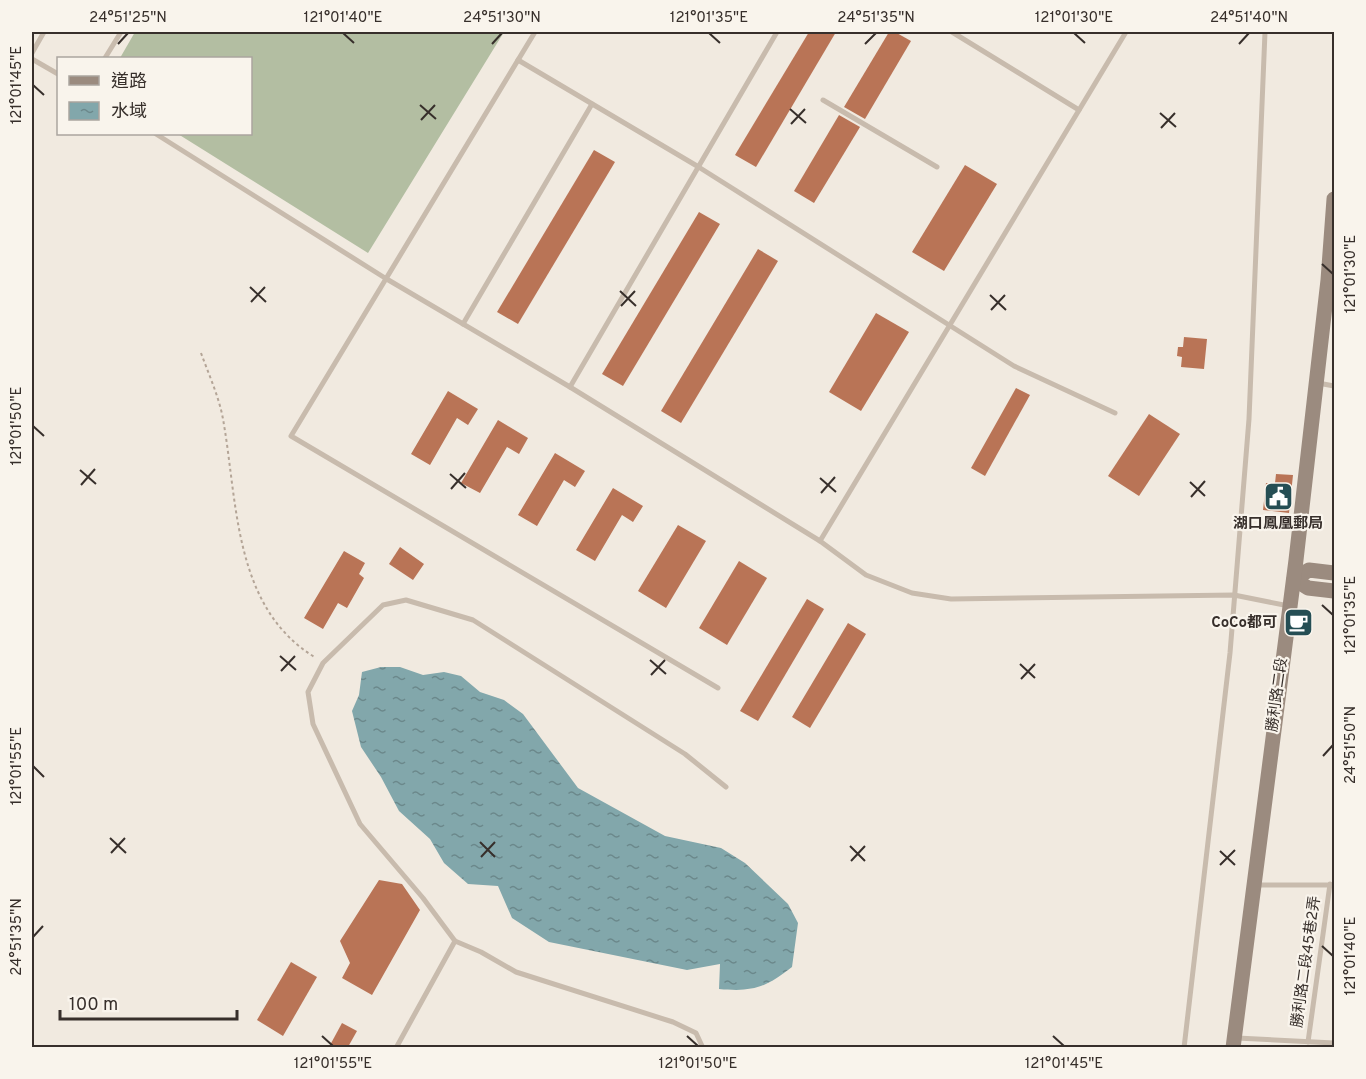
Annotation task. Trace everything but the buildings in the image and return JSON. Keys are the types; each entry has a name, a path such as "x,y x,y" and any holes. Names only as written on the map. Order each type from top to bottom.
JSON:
{"main road":[{"name":"勝利路二段","path":"1233,1042 1294,579 1317,383 1335,198"},
{"path":"1335,573 1309,570 1294,579 1308,588 1335,591"}],"lane":[{"path":"32,53 44,32"},
{"path":"106,57 121,32"},
{"path":"535,32 291,436 718,688"},
{"path":"570,387 777,32"},
{"path":"952,32 1079,110"},
{"path":"820,541 1125,32"},
{"path":"1184,1047 1230,653 1233,595 1250,419 1265,32"},
{"path":"32,59 57,73"},
{"path":"518,60 697,166 1014,366 1115,413"},
{"path":"823,100 937,166"},
{"path":"463,324 592,104"},
{"path":"158,135 385,278 570,387 820,541 866,575 922,595 951,599 1233,595 1290,606"},
{"path":"1317,383 1335,386"},
{"path":"703,1047 696,1033 673,1022 516,972 481,952 455,941 423,898 360,824 329,763 313,724 308,692 323,663 382,605 406,600 473,620 685,754 726,787"},
{"path":"1252,886 1332,884"},
{"name":"勝利路二段45巷2弄","path":"1308,1042 1332,884"},
{"path":"396,1047 455,941"},
{"path":"1233,1042 1290,1045 1308,1042 1335,1043"}],"path":[{"path":"201,353 222,417 239,539 250,573 270,614 294,645 323,663"}],"green space":[{"path":"135,32 504,32 368,253 180,135 252,135 252,57 121,57"}],"water":[{"path":"381,667 400,667 423,675 444,672 461,676 480,692 504,700 523,714 578,788 665,836 721,848 745,863 788,904 798,923 792,967 774,980 758,987 741,990 719,989 720,964 687,970 549,942 512,918 498,886 468,884 444,863 430,839 399,811 381,777 361,747 352,711 359,695 362,672"}],"place":[{"name":"湖口鳳凰郵局","path":"1278,497"},
{"name":"CoCo都可","path":"1298,623"}]}
